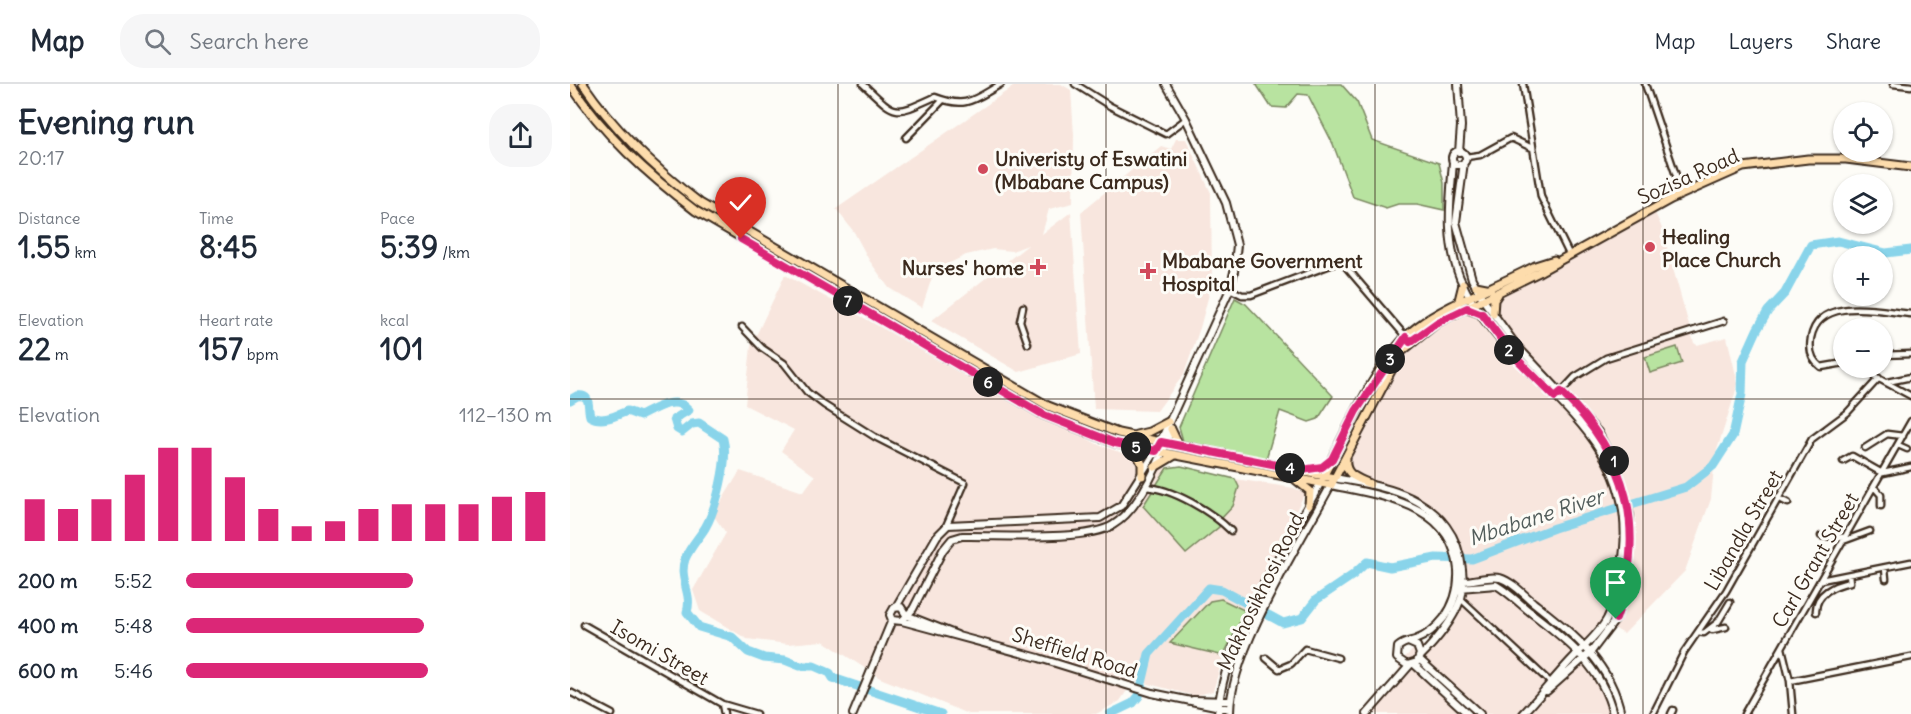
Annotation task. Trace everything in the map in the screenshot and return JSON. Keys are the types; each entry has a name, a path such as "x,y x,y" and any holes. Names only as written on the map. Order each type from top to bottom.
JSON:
{"main road":[{"path":"570,84 588,111 619,147 657,182 696,211 1044,415 1115,443 1134,447 1179,446 1325,475 1333,481 1412,506 1440,526 1457,551"},
{"path":"583,84 630,142 663,175 700,203 1048,406 1161,447 1175,455 1293,478 1321,482 1370,484"},
{"path":"904,618 915,605 943,550 952,539 962,536 1075,534 1101,530 1114,524 1126,513 1145,487 1155,467 1179,396 1230,289 1236,254 1235,231 1226,203 1186,119 1166,84"},
{"path":"1458,84 1461,126 1459,152 1465,160 1456,222 1459,240 1476,286 1516,345 1598,432 1612,456 1628,518 1629,565 1621,606 1608,632 1591,652 1544,692"},
{"path":"1459,152 1454,154 1449,224 1453,254 1463,284 1482,314 1514,356 1599,445 1624,499"},
{"name":"Sozisa Road","path":"1321,482 1356,411 1424,322 1458,304 1473,301 1495,291 1535,266 1569,254 1682,194 1743,167 1772,161 1846,159 1911,167"},
{"path":"1453,162 1458,165 1465,160"},
{"path":"1458,304 1463,284"},
{"path":"1476,286 1495,291 1493,314"},
{"name":"Sozisa Road","path":"1333,481 1408,340 1467,308 1473,301"},
{"path":"1467,308 1482,314"},
{"path":"1514,356 1517,351 1516,345"},
{"path":"1131,436 1170,426"},
{"path":"1170,426 1179,446"},
{"path":"1134,447 1142,464 1142,476"},
{"path":"853,714 892,620 890,615 937,536 945,528 960,523 1100,518 1121,506 1161,447"},
{"path":"1347,454 1346,469 1354,477 1396,491 1426,507 1447,526 1457,551 1460,568 1459,597 1439,635 1367,714"},
{"path":"1155,467 1175,455"},
{"path":"1302,470 1322,467 1332,459"},
{"path":"1293,478 1308,488 1311,495 1309,505"},
{"name":"Makhosikhosi Road","path":"1230,712 1230,701 1240,662 1257,624 1333,481"},
{"name":"Makhosikhosi Road","path":"1218,711 1229,659 1260,595 1321,482"},
{"path":"1523,714 1603,625 1615,597 1628,518"},
{"path":"945,528 952,539"},
{"path":"1460,585 1494,577 1507,581 1585,645 1610,681 1621,714"},
{"path":"1460,585 1496,585 1579,652 1604,687 1613,714"},
{"path":"1390,688 1398,674 1398,647 1432,630 1459,597"},
{"path":"915,605 919,621"},
{"path":"896,607 901,607 904,618"},
{"path":"904,618 957,635"},
{"path":"892,620 904,618 919,621 957,635"},
{"name":"Sheffield Road","path":"957,635 1152,693 1218,711 1230,712"},
{"path":"1408,642 1417,646 1416,662 1468,714"},
{"path":"1397,658 1403,664 1416,662 1480,714"},
{"name":"Sheffield Road","path":"1183,700 1230,701"}],"street":[{"path":"863,84 896,111 906,112 935,97 964,104 1000,84"},
{"path":"1075,84 1110,106 1166,134 1186,119"},
{"path":"1522,84 1541,197 1569,254"},
{"path":"1645,84 1682,194"},
{"path":"1893,84 1911,86"},
{"path":"906,138 943,100"},
{"path":"1465,160 1480,155 1511,138 1532,148"},
{"path":"1230,289 1242,295 1251,295 1341,261 1408,340"},
{"path":"1023,307 1020,321 1028,344"},
{"path":"1833,365 1821,368 1811,355 1811,336 1825,318 1850,308 1911,314"},
{"path":"1555,397 1575,377 1606,358 1724,321"},
{"path":"742,327 762,348 784,363 807,392 824,405 875,437 965,483 945,528"},
{"path":"1893,355 1911,354"},
{"path":"1887,381 1911,377"},
{"path":"1879,378 1911,396"},
{"name":"Libandla Street","path":"1653,714 1684,652 1726,591 1812,439 1847,413 1879,378"},
{"name":"Carl Grant Street","path":"1744,714 1911,421"},
{"path":"1865,448 1887,434 1903,436"},
{"path":"1898,445 1907,449"},
{"path":"1843,461 1852,456 1882,473 1911,467"},
{"path":"1145,487 1165,489 1214,515 1231,531"},
{"path":"1874,487 1881,495 1881,506"},
{"path":"1778,498 1788,503"},
{"path":"1821,536 1844,539 1870,531"},
{"path":"1821,580 1911,562"},
{"path":"1885,568 1886,579"},
{"path":"1816,612 1820,600 1831,588 1850,582 1849,575"},
{"path":"1459,597 1551,683"},
{"path":"1709,630 1730,602"},
{"name":"Isomi Street","path":"584,626 722,704 756,714"},
{"path":"1698,632 1704,633 1726,627"},
{"path":"1782,648 1790,681 1793,714"},
{"path":"1266,658 1279,669 1291,664 1305,649 1338,658"},
{"path":"1790,681 1911,657"},
{"path":"570,692 610,714"},
{"path":"722,704 724,714"}],"shaded area":[{"name":"Univeristy of Eswatini (Mbabane Campus)","path":"1017,84 1061,84 1071,90 1074,135 1073,203 1049,209 1042,234 1071,212 1081,354 1019,372 931,321 1028,245 1012,251 993,249 966,255 934,271 922,308 889,288 869,260 854,232 836,209"},
{"name":"Mbabane Government Hospital","path":"1176,139 1186,139 1211,193 1212,283 1200,328 1184,374 1157,411 1094,409 1081,212 1161,146 1171,149"},
{"path":"1653,208 1661,226 1694,343 1697,345 1727,337 1738,384 1715,456 1711,499 1685,571 1624,634 1614,628 1592,652 1603,669 1621,714 1367,714 1390,688 1398,674 1400,662 1417,646 1426,645 1453,615 1461,599 1447,526 1411,498 1334,478 1391,369 1421,333"},
{"path":"785,275 1099,445 1167,468 1181,466 1235,479 1294,488 1305,493 1224,654 1213,691 1195,696 1134,680 1120,701 1096,714 969,714 880,678 823,641 788,644 747,639 700,611 693,590 726,533 713,515 740,471 803,492 815,476 781,451 794,430 745,405 751,346"}],"green space":[{"path":"1256,84 1341,84 1357,102 1372,140 1439,163 1444,183 1444,210 1417,204 1398,204 1386,208 1353,197 1333,144 1308,95 1298,94 1286,108 1271,107"},
{"path":"1235,298 1246,304 1333,396 1318,419 1309,422 1280,411 1266,459 1183,441 1179,427"},
{"path":"1677,347 1682,363 1650,373 1645,357"},
{"path":"1181,466 1235,479 1239,487 1233,506 1220,520 1219,527 1186,554 1143,506 1167,468"},
{"path":"1221,599 1246,611 1224,654 1170,643 1210,601"}],"waterway":[{"name":"Mbabane River","path":"1110,714 1133,703 1139,696 1149,654 1209,588 1222,590 1283,623 1302,618 1316,600 1353,575 1367,562 1390,567 1436,558 1472,559 1554,528 1686,487 1713,466 1733,435 1742,394 1743,361 1768,311 1785,293 1811,245 1838,241 1886,253 1911,250"},
{"name":"Mbabane River","path":"570,400 577,396 585,397 590,416 599,419 627,411 640,416 665,404 678,403 689,410 674,419 677,429 682,432 692,424 699,423 723,439 723,471 717,497 709,520 687,555 683,566 688,599 687,612 699,627 732,637 748,652 764,658 785,660 800,666 814,666 830,673 833,678 941,714"}],"place":[{"name":"Univeristy of Eswatini (Mbabane Campus)","path":"983,169"},
{"name":"Healing Place Church","path":"1650,247"},
{"name":"Nurses' home","path":"1038,267"},
{"name":"Mbabane Government Hospital","path":"1148,271"}],"route":[{"path":"741,239 1044,415 1115,443 1156,451 1161,442 1302,470 1322,467 1332,459 1356,411 1406,337 1410,342 1438,322 1467,308 1474,310 1482,314 1514,356 1555,397 1561,392 1569,400 1598,432 1612,456 1627,497 1631,544 1627,584 1616,619"}]}
